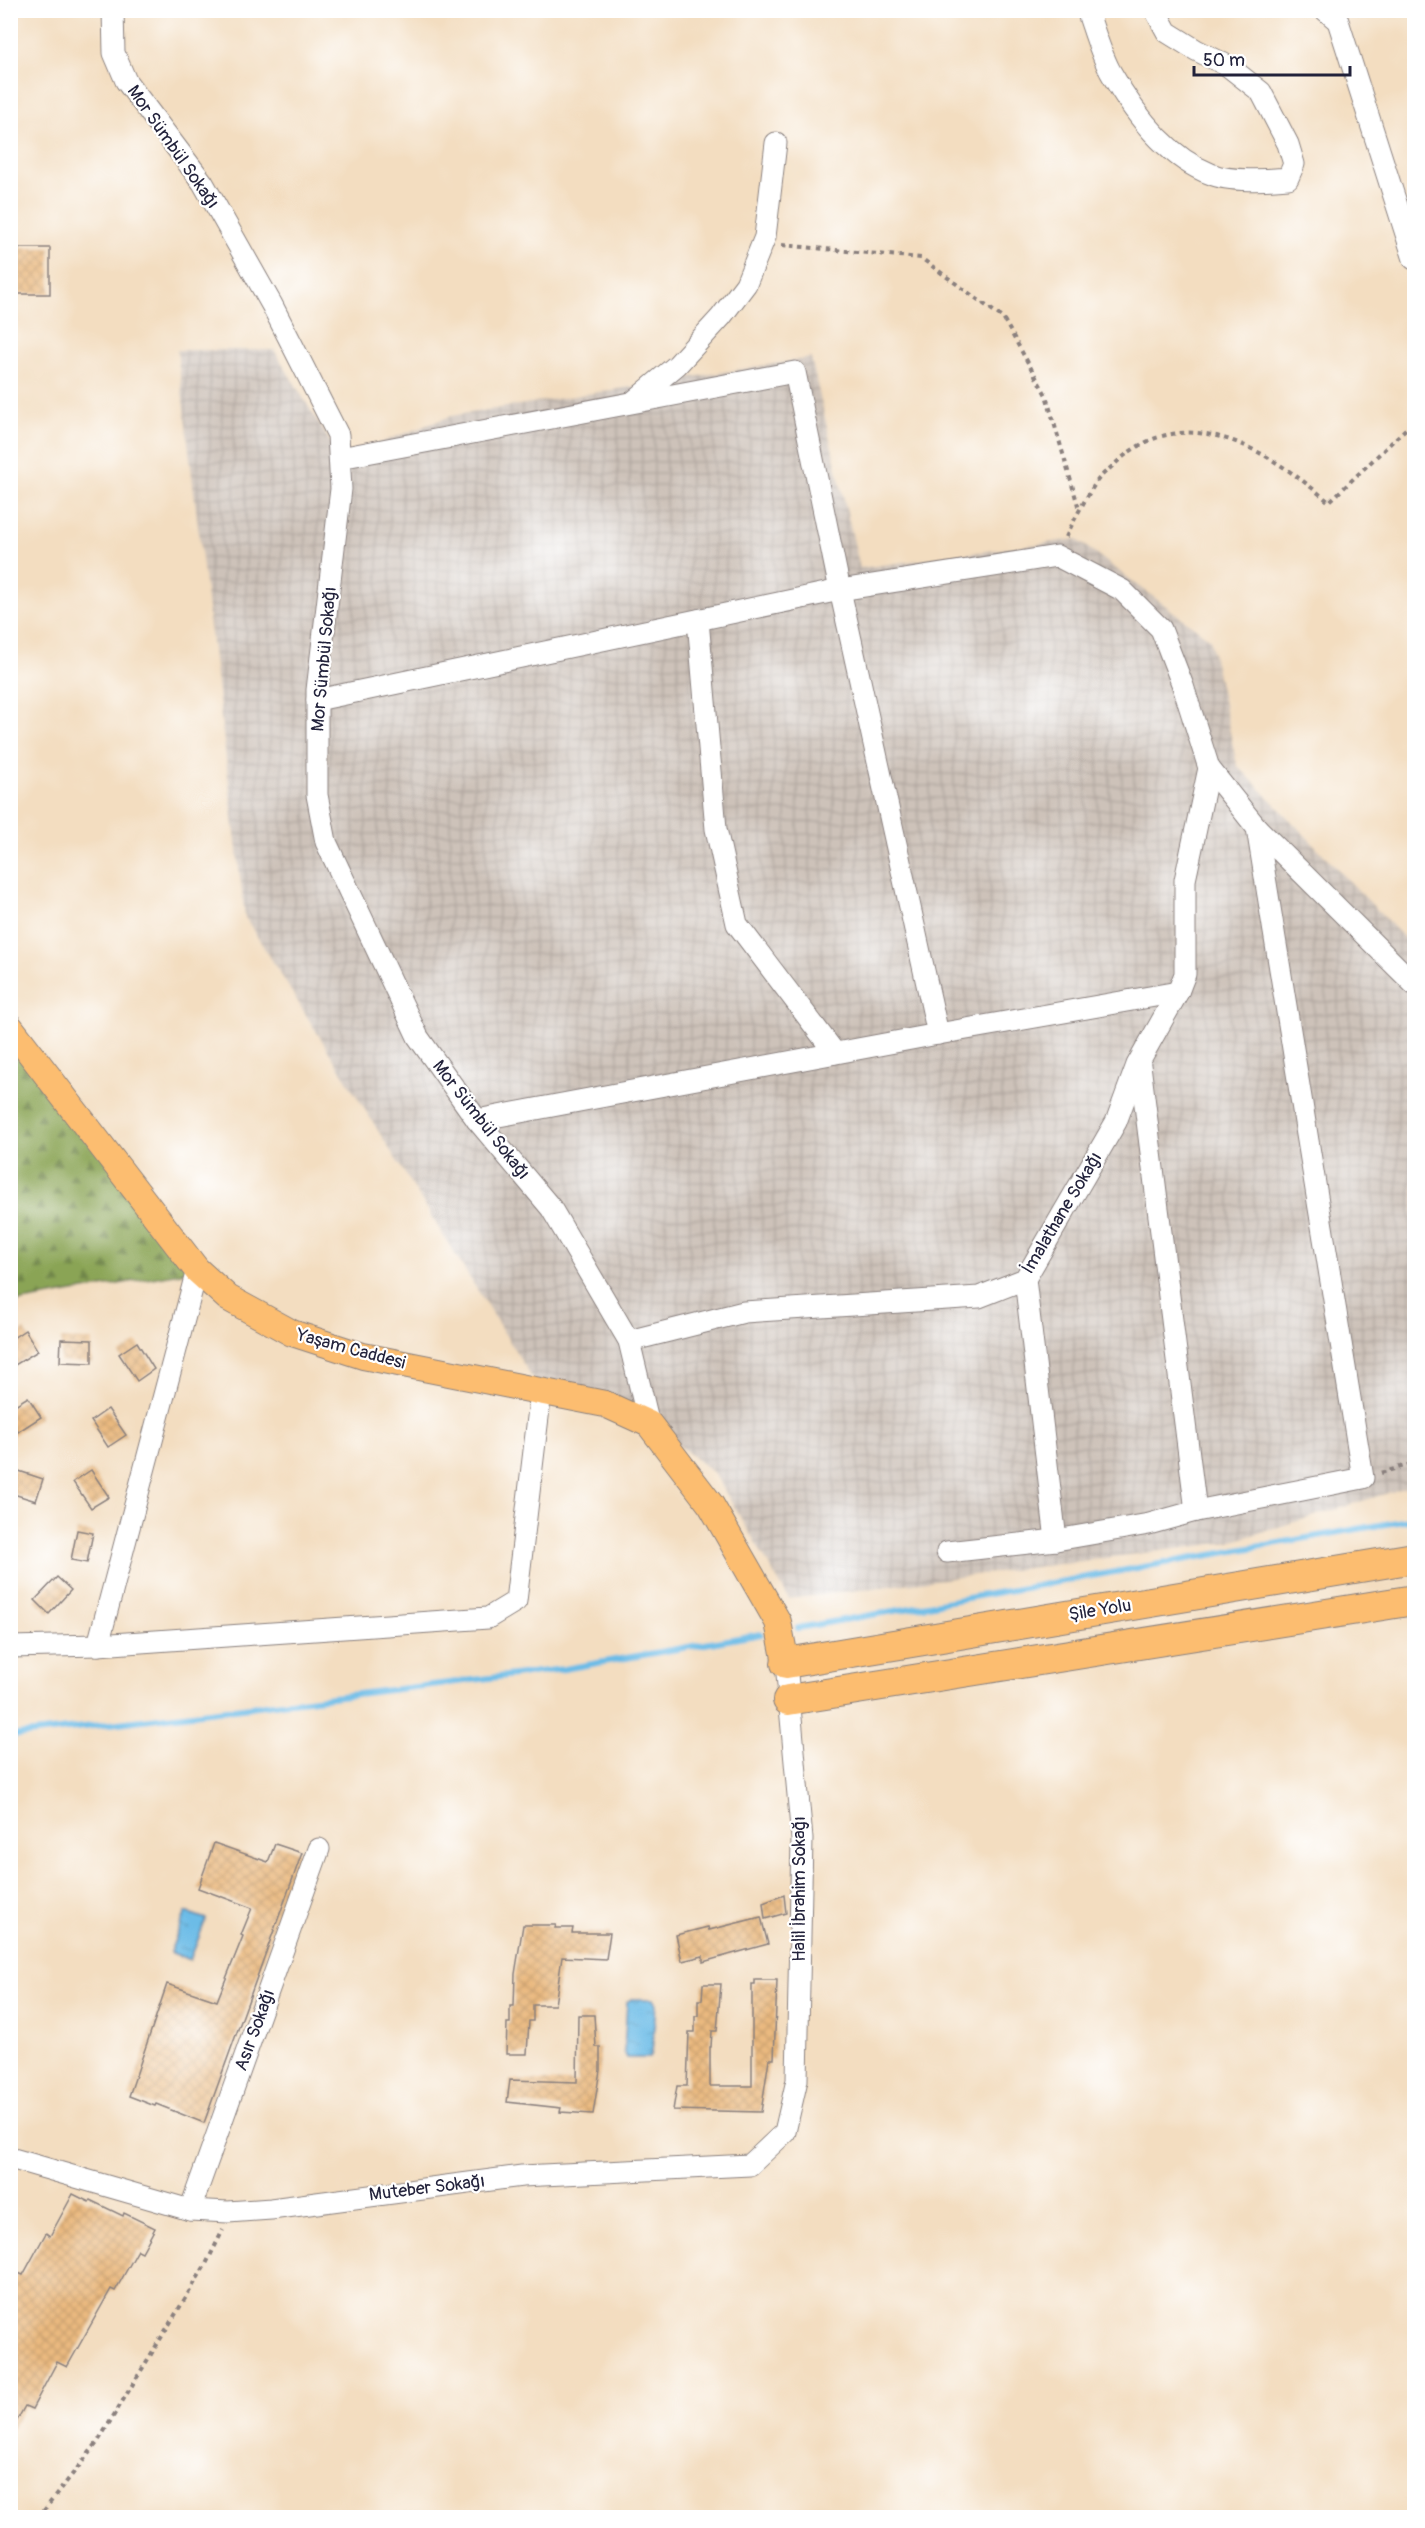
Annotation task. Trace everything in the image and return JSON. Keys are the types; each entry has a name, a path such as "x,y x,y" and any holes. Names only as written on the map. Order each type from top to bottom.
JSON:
{"highway":[{"name":"Şile Yolu","path":"786,1663 1414,1558"},
{"path":"788,1700 1414,1600"}],"main road":[{"name":"Yaşam Caddesi","path":"10,1027 197,1270 228,1298 292,1333 363,1356 605,1404 649,1424 711,1505 778,1622 786,1663"}],"street":[{"name":"Mor Sümbül Sokağı","path":"113,10 114,53 126,81 203,183 272,305 338,435 341,489 317,700 317,795 326,842 418,1037 477,1120 551,1208 629,1341 649,1424"},
{"path":"1087,10 1110,70 1145,122 1176,156 1213,175 1262,180 1288,178 1294,164 1288,144 1261,92 1228,66 1167,32 1155,10"},
{"path":"1325,10 1338,21 1414,259"},
{"path":"630,404 677,365 721,317 746,284 762,243 776,143"},
{"path":"340,458 795,372 840,590 938,1034"},
{"path":"317,700 840,590 1056,556 1122,590 1161,629 1209,768 1257,828 1414,984"},
{"path":"698,620 716,829 737,924 835,1053"},
{"name":"İmalathane Sokağı","path":"629,1341 744,1312 979,1297 1025,1279 1116,1122 1139,1062 1178,992 1185,974 1185,880 1209,768"},
{"path":"947,1552 1056,1540 1149,1524 1196,1511 1363,1478 1257,828"},
{"path":"477,1120 1178,992"},
{"path":"1139,1062 1196,1511"},
{"path":"98,1645 197,1270"},
{"path":"1025,1279 1056,1540"},
{"path":"10,1647 98,1645 489,1618 516,1601 541,1392"},
{"name":"Halil İbrahim Sokağı","path":"786,1663 802,1839 797,2080"},
{"name":"Asır Sokağı","path":"190,2210 319,1849"},
{"name":"Muteber Sokağı","path":"10,2158 190,2210 228,2212 271,2209 522,2176 750,2165 785,2132 797,2080"}],"path":[{"path":"762,243 921,258 1004,318 1046,395 1079,510"},
{"path":"1056,556 1079,510 1098,479 1131,450 1167,433 1211,433 1262,453 1295,473 1329,502 1414,422"},
{"path":"1363,1478 1414,1463"},
{"path":"38,2517 97,2443 206,2264 223,2229 228,2212"}],"shaded area":[{"path":"177,350 274,350 340,458 451,416 811,358 860,568 1076,539 1210,639 1237,765 1414,948 1414,1485 1230,1542 789,1599 714,1473 649,1422 541,1392 245,917","holes":["317,700 321,702 333,841 326,842"]}],"green space":[{"path":"11,1024 197,1270 11,1303"}],"water":[{"path":"186,1912 206,1919 190,1960 170,1952"},
{"path":"631,1999 653,1999 656,2004 650,2058 627,2058 624,2052 627,2002"}],"building":[{"path":"10,248 50,248 50,294 10,294"},
{"path":"25,1330 38,1351 10,1368 10,1340"},
{"path":"61,1339 92,1340 92,1363 60,1362"},
{"path":"137,1342 154,1369 137,1381 119,1354"},
{"path":"28,1397 41,1417 10,1437 10,1408"},
{"path":"108,1409 126,1435 108,1447 91,1421"},
{"path":"10,1468 43,1479 36,1501 10,1493"},
{"path":"91,1470 109,1497 91,1508 73,1482"},
{"path":"77,1530 93,1533 87,1563 71,1560"},
{"path":"57,1577 71,1590 49,1614 35,1600"},
{"path":"214,1843 268,1862 275,1844 302,1853 204,2123 129,2096 167,1984 217,2001 243,1936 241,1935 252,1908 198,1888"},
{"path":"784,1895 786,1913 765,1919 763,1903"},
{"path":"761,1917 768,1944 703,1962 703,1956 682,1961 676,1935 708,1927 709,1930"},
{"path":"523,1925 556,1925 555,1928 573,1928 572,1933 610,1933 606,1959 562,1957 555,2005 533,2005 533,2021 529,2021 527,2054 506,2054 507,2023 510,2023 510,2006 514,2006 515,1974"},
{"path":"755,1980 777,1980 774,2059 769,2059 761,2112 673,2110 677,2086 687,2086 689,2032 695,2032 695,2016 698,2016 698,2000 702,2000 703,1984 721,1984 717,2031 712,2031 710,2047 710,2086 752,2086 752,1984 755,1984"},
{"path":"578,2015 594,2015 596,2047 600,2047 600,2070 593,2114 560,2112 561,2108 507,2102 510,2080 577,2082"},
{"path":"73,2194 123,2216 124,2213 155,2228 142,2252 138,2250 115,2291 111,2289 67,2367 57,2362 32,2409 25,2406 10,2433 10,2287 18,2273 23,2275 46,2233 50,2236"}],"waterway":[{"path":"798,1628 1414,1519"},
{"path":"10,1736 564,1669 761,1634"}]}
